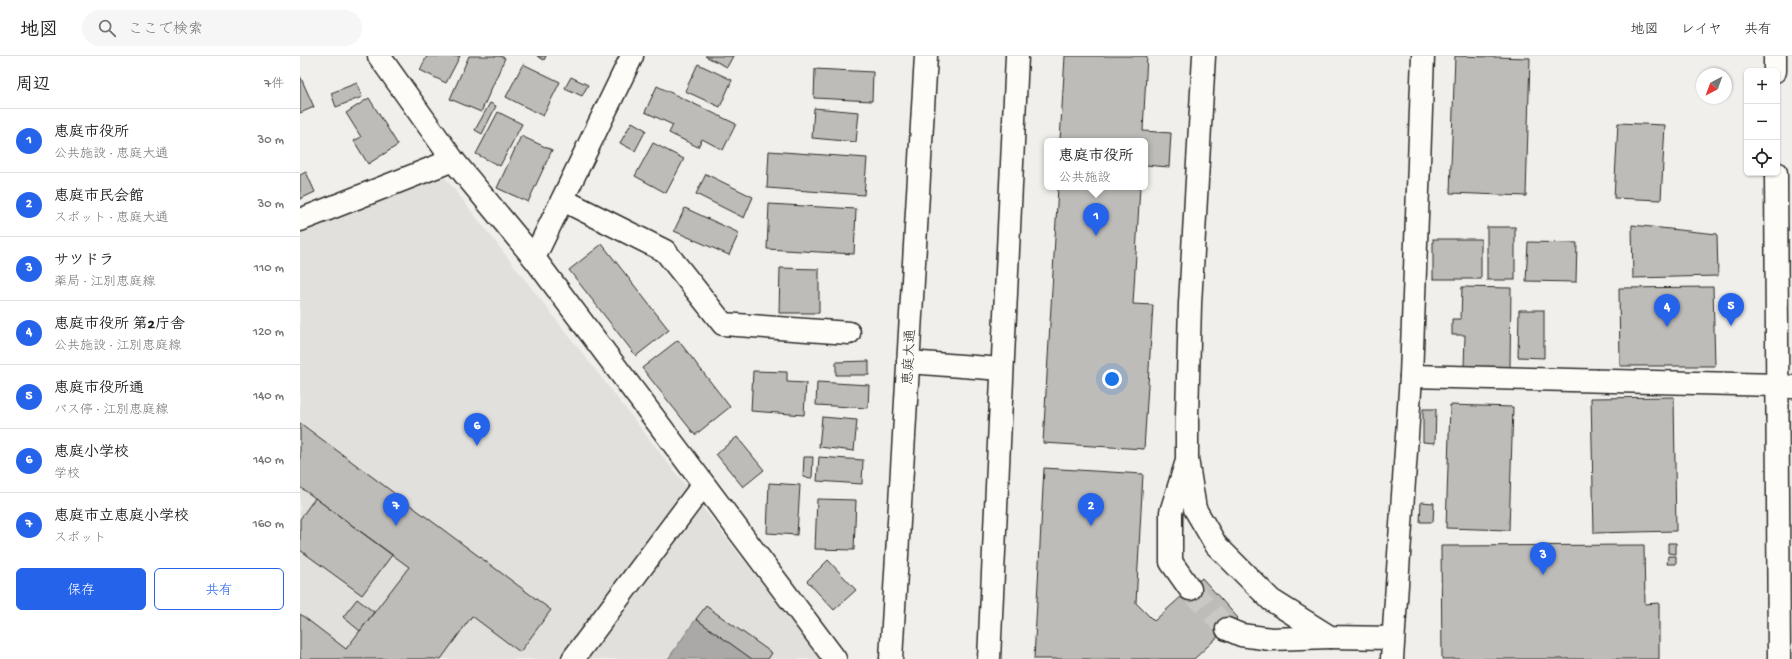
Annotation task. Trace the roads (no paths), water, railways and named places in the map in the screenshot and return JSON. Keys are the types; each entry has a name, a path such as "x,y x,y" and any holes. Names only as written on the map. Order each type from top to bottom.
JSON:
{"street":[{"path":"379,56 453,160 534,258 835,659"},
{"path":"534,258 632,56"},
{"name":"恵庭大通","path":"891,659 926,56"},
{"path":"989,659 1016,56"},
{"path":"1204,56 1190,304 1187,416 1187,459 1196,509 1216,545 1271,600 1330,637"},
{"path":"1227,628 1241,635 1271,639 1330,637 1392,649 1411,376 1424,56"},
{"path":"1775,56 1775,68"},
{"path":"300,220 453,160"},
{"path":"1776,176 1785,386 1779,659"},
{"path":"563,200 665,251 723,324 850,333"},
{"path":"908,362 1002,368"},
{"path":"1411,376 1785,386"},
{"path":"1187,459 1171,512 1171,562 1190,589"},
{"path":"573,659 703,485"}],"tunnel":[{"path":"1190,589 1227,629"}],"place":[{"name":"恵庭市役所","path":"1096,236"},
{"name":"恵庭市役所通","path":"1731,326"},
{"name":"恵庭市役所 第2庁舎","path":"1667,327"},
{"name":"恵庭小学校","path":"477,446"},
{"name":"恵庭市立恵庭小学校","path":"396,526"},
{"name":"恵庭市民会館","path":"1091,526"},
{"name":"サツドラ","path":"1543,575"}]}
